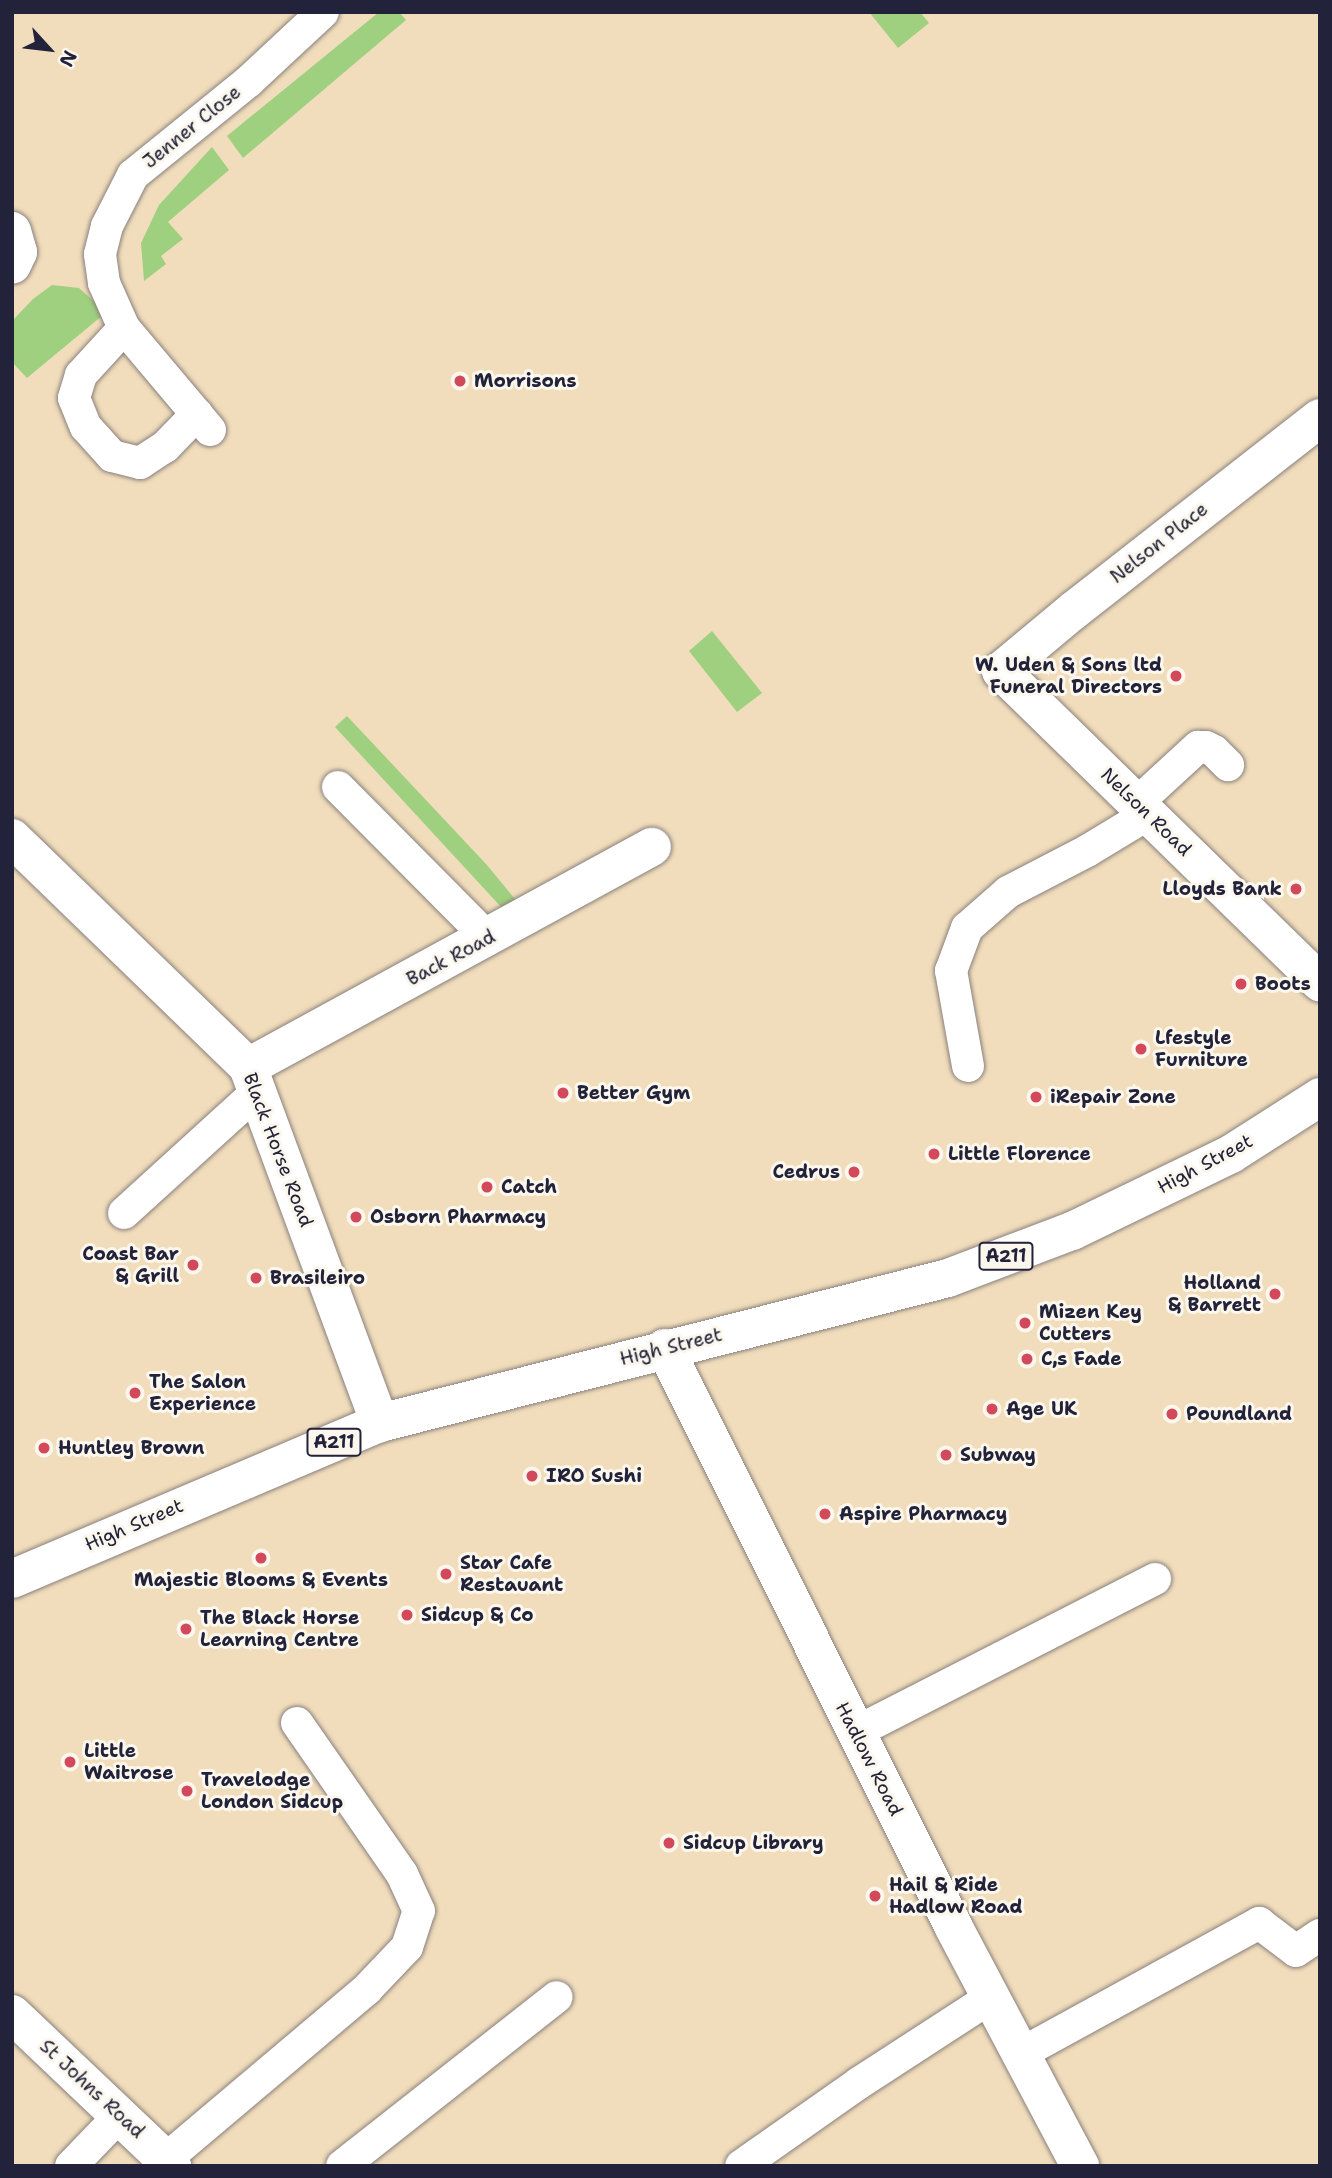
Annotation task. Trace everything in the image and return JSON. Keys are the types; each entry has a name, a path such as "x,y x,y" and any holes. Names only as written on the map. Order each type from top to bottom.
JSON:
{"street":[{"path":"12,231 18,252 12,265"},
{"name":"Nelson Place","path":"1001,671 1074,610 1320,418"},
{"name":"Nelson Road","path":"1001,671 1320,982"},
{"name":"Black Horse Road","path":"12,838 252,1079 380,1423"},
{"name":"Back Road","path":"252,1079 488,938 652,846"},
{"name":"High Street","path":"14,1575 380,1423 665,1348 948,1278 1072,1231 1231,1154 1320,1097"},
{"name":"Hadlow Road","path":"665,1348 990,1998 1080,2166"},
{"name":"St Johns Road","path":"12,2014 169,2162"}],"lane":[{"name":"Jenner Close","path":"119,317 104,283 100,254 112,215 133,175 249,81 323,12"},
{"path":"119,317 204,422 140,463 112,456 86,427 74,398 80,374 119,317"},
{"path":"968,1066 951,971 967,928 1008,892 1087,851 1143,808 1198,747 1214,751 1228,765"},
{"path":"338,787 488,938"},
{"path":"124,1213 252,1079"},
{"path":"856,1732 1155,1579"},
{"path":"169,2162 367,1989 407,1947 419,1911 402,1874 297,1723"},
{"path":"1020,2054 1259,1923 1296,1951 1320,1936"},
{"path":"342,2166 557,1997"},
{"path":"740,2166 859,2083 990,1998"},
{"path":"71,2166 120,2115"}],"green space":[{"path":"379,12 399,12 406,20 243,158 227,136"},
{"path":"869,12 920,12 929,23 898,48"},
{"path":"212,147 229,170 168,222 183,239 161,256 166,264 144,281 141,243 159,205"},
{"path":"52,285 79,288 96,303 103,315 27,378 12,362 12,321 33,299"},
{"path":"712,631 762,693 737,712 689,651"},
{"path":"347,716 487,865 515,899 502,908 335,727"}],"place":[{"name":"Morrisons","path":"460,381"},
{"name":"W. Uden & Sons ltd Funeral Directors","path":"1176,676"},
{"name":"Lloyds Bank","path":"1296,889"},
{"name":"Boots","path":"1241,984"},
{"name":"Lfestyle Furniture","path":"1141,1049"},
{"name":"Better Gym","path":"563,1093"},
{"name":"iRepair Zone","path":"1036,1097"},
{"name":"Little Florence","path":"934,1154"},
{"name":"Cedrus","path":"854,1172"},
{"name":"Catch","path":"487,1187"},
{"name":"Osborn Pharmacy","path":"356,1217"},
{"name":"Coast Bar & Grill","path":"193,1265"},
{"name":"Brasileiro","path":"256,1278"},
{"name":"Holland & Barrett","path":"1275,1294"},
{"name":"Mizen Key Cutters","path":"1025,1323"},
{"name":"C,s Fade","path":"1027,1359"},
{"name":"The Salon Experience","path":"135,1393"},
{"name":"Age UK","path":"992,1409"},
{"name":"Poundland","path":"1172,1414"},
{"name":"Huntley Brown","path":"44,1448"},
{"name":"Subway","path":"946,1455"},
{"name":"IRO Sushi","path":"532,1476"},
{"name":"Aspire Pharmacy","path":"825,1514"},
{"name":"Majestic Blooms & Events","path":"261,1558"},
{"name":"Star Cafe Restauant","path":"446,1574"},
{"name":"Sidcup & Co","path":"407,1615"},
{"name":"The Black Horse Learning Centre","path":"186,1629"},
{"name":"Little Waitrose","path":"70,1762"},
{"name":"Travelodge London Sidcup","path":"187,1791"},
{"name":"Sidcup Library","path":"669,1843"},
{"name":"Hail & Ride Hadlow Road","path":"875,1896"}]}
